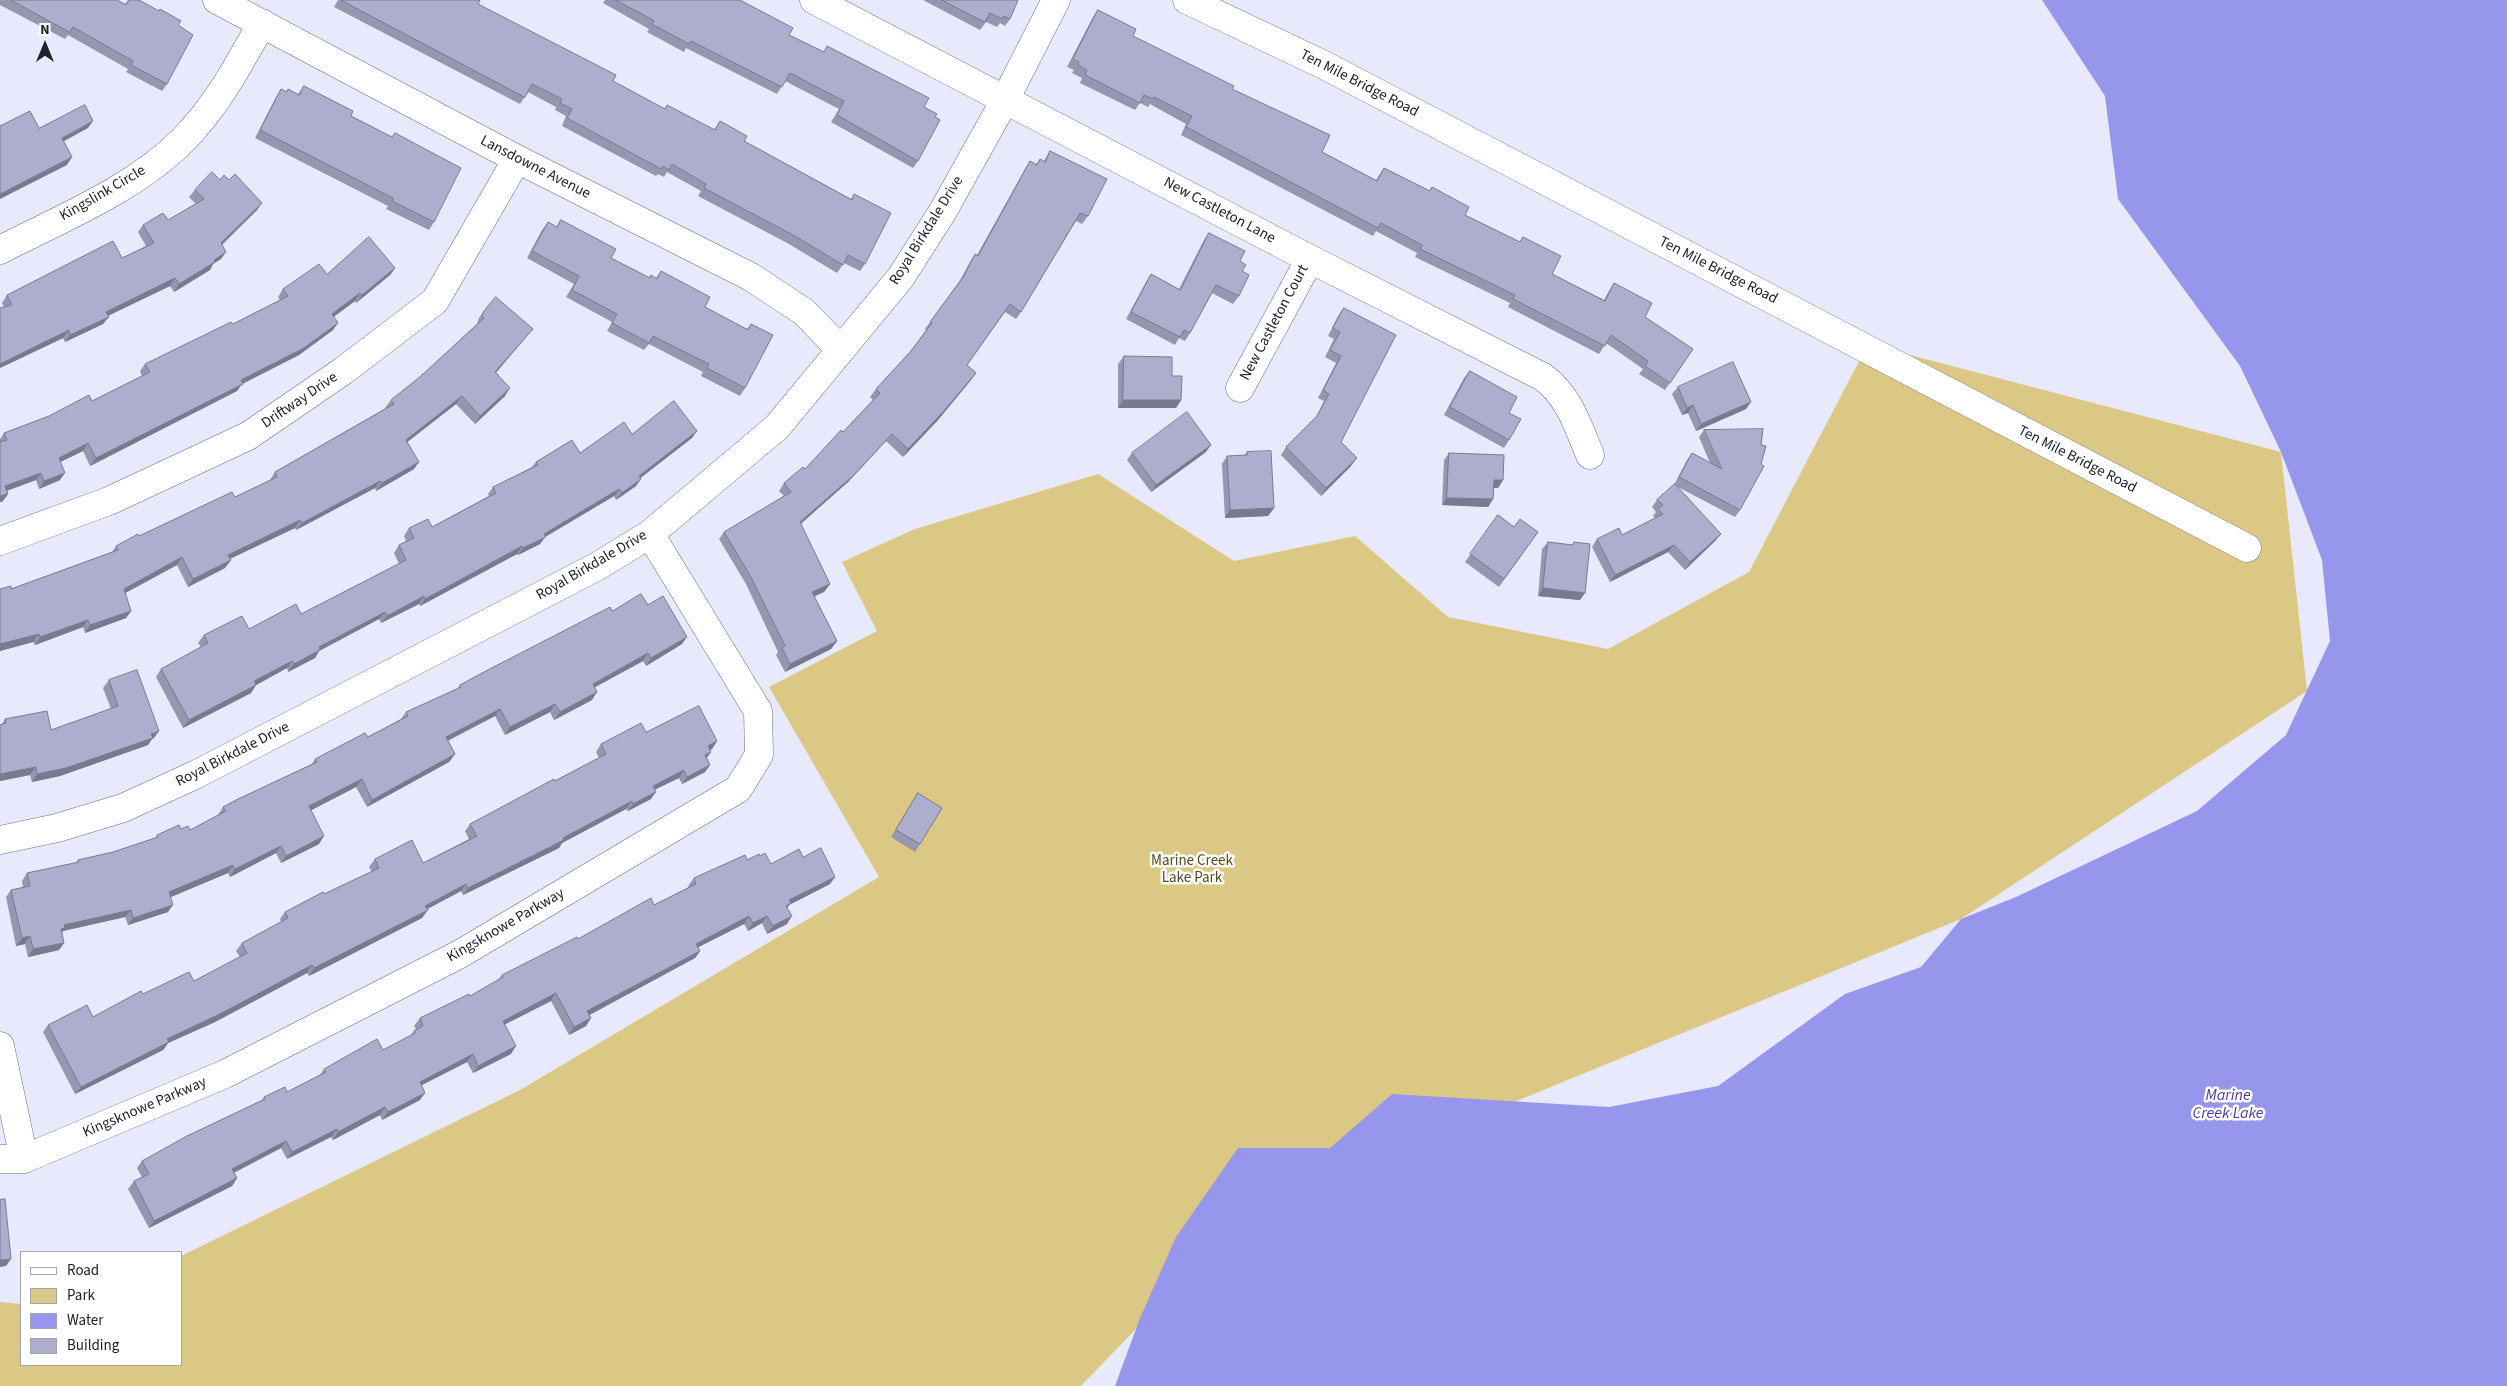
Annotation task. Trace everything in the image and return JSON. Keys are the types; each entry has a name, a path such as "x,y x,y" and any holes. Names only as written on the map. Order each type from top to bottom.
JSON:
{"street":[{"name":"Lansdowne Avenue","path":"217,0 517,159 751,277 804,312 841,350"},
{"name":"New Castleton Lane","path":"814,0 1310,259 1543,377 1558,388 1567,402 1590,455"},
{"name":"Royal Birkdale Drive","path":"0,840 57,828 123,808 196,774 598,566 650,534 777,427 901,277 943,210 1005,100 1056,0"},
{"name":"Ten Mile Bridge Road","path":"1187,0 1324,65 2247,548"},
{"name":"Kingslink Circle","path":"0,250 123,186 182,141 207,112 234,74 262,23"},
{"name":"Driftway Drive","path":"0,541 109,501 248,436 343,371 435,301 517,159"},
{"name":"New Castleton Court","path":"1240,388 1310,259"},
{"name":"Kingsknowe Parkway","path":"12,1159 225,1074 460,954 738,789 759,755 758,711 650,534"},
{"path":"0,1046 12,1159"}],"green space":[{"name":"Marine Creek Lake Park","path":"1868,344 2281,452 2307,691 1961,919 1514,1102 1294,1165 1081,1386 0,1386 0,1302 20,1304 20,1366 182,1366 182,1256 520,1090 879,877 769,687 877,631 842,562 915,529 1098,474 1234,561 1355,536 1448,617 1608,649 1749,572"}],"water":[{"name":"Marine Creek Lake","path":"2042,0 2507,0 2507,1386 1115,1386 1140,1318 1176,1237 1238,1148 1330,1148 1392,1094 1609,1107 1718,1086 1845,994 1921,967 1961,919 2016,897 2197,811 2286,735 2330,641 2322,560 2281,452 2240,366 2118,199 2105,96"}],"building":[{"path":"11,0 117,0 126,5 129,0 139,0 181,21 178,25 193,35 167,84 131,65 133,61 73,27 70,32"},
{"path":"341,0 480,0 478,4 616,75 613,81 665,109 667,105 715,130 720,121 747,136 744,141 852,200 854,194 891,213 865,264 848,255 843,265 795,236 704,188 706,184 672,164 669,170 663,166 661,169 567,118 572,109 560,103 562,99 532,84 525,97"},
{"path":"616,0 740,0 793,28 789,35 824,52 827,46 929,98 924,107 937,114 935,117 940,120 918,161 837,115 844,101 790,73 782,87 691,41 689,44 652,24 654,21"},
{"path":"942,0 1018,0 1010,19 1004,16 1002,19 990,13 985,22"},
{"path":"1098,10 1136,29 1133,36 1234,86 1232,89 1330,135 1322,152 1377,181 1384,168 1430,191 1432,187 1469,207 1465,215 1520,242 1523,237 1561,256 1552,274 1605,301 1614,283 1652,303 1645,317 1693,349 1670,383 1645,366 1648,361 1611,335 1605,346 1513,299 1515,295 1420,249 1422,245 1381,223 1378,228 1186,127 1192,116 1154,97 1153,99 1144,95 1140,103 1085,75 1087,70 1078,65 1079,62 1073,59"},
{"path":"304,86 353,111 351,116 392,137 395,133 461,168 434,222 392,201 393,198 260,130 281,89 287,92 288,89 299,95"},
{"path":"85,105 93,121 62,138 72,157 0,194 0,126 30,111 39,128"},
{"path":"1050,151 1107,179 1088,216 1080,213 1021,312 1010,304 967,365 976,373 943,412 908,449 892,434 854,475 800,522 830,584 812,592 837,641 790,664 782,648 785,646 751,577 724,532 791,492 784,483 803,467 805,469 841,430 843,432 880,393 876,389 911,351 964,276 975,254 978,256 1030,161 1037,165 1040,159 1045,162"},
{"path":"212,172 220,180 224,175 229,180 235,174 262,203 221,243 226,252 214,260 215,262 179,284 175,278 106,312 109,317 70,335 69,330 0,364 0,308 12,305 7,295 113,241 122,258 154,243 143,225 163,213 168,220 204,199 195,190"},
{"path":"561,220 616,249 611,258 650,278 651,275 657,279 661,271 710,297 705,307 748,330 751,324 773,335 745,388 707,368 709,364 653,336 649,343 612,323 617,314 572,290 579,276 532,251 548,222 557,227"},
{"path":"1209,233 1245,251 1240,261 1246,265 1242,271 1249,275 1239,296 1216,285 1190,333 1184,330 1180,337 1131,312 1151,274 1180,290"},
{"path":"369,237 395,268 362,295 360,293 332,314 338,323 304,348 241,380 243,384 96,458 88,443 59,458 65,473 44,481 41,473 5,486 8,494 0,496 0,442 7,440 4,433 49,416 89,395 92,401 150,372 145,364 231,322 233,324 288,296 283,289 319,264 327,274"},
{"path":"496,297 533,329 495,372 510,388 480,416 462,396 406,440 419,462 382,483 380,481 302,523 300,520 228,555 231,560 193,579 182,557 124,589 131,611 90,625 88,620 40,637 39,634 0,644 0,589 11,586 11,589 118,550 116,546 138,534 139,536 232,492 235,497 277,477 275,472 394,404 391,400 421,376 484,318 482,316 484,311"},
{"path":"1344,308 1396,335 1341,442 1357,458 1326,488 1286,447 1317,416 1329,394 1323,390 1341,356 1330,350 1340,332 1333,328"},
{"path":"1124,356 1172,357 1172,376 1182,376 1181,400 1123,400"},
{"path":"1733,362 1751,402 1701,424 1693,405 1687,408 1678,387"},
{"path":"1470,371 1517,397 1509,413 1521,419 1509,440 1450,407"},
{"path":"674,401 697,431 639,476 641,479 622,493 619,489 544,534 546,537 523,548 522,546 425,599 424,596 387,616 385,612 319,647 320,650 294,664 292,661 254,681 256,685 189,720 161,669 208,643 204,635 242,616 249,629 296,604 301,614 406,560 399,545 414,538 409,528 428,519 432,527 496,493 493,487 538,465 536,462 572,440 580,453 624,422 632,434"},
{"path":"1187,412 1211,445 1156,485 1132,453"},
{"path":"1763,429 1761,445 1766,446 1761,464 1764,466 1740,510 1679,477 1692,453 1722,469 1704,430"},
{"path":"1271,451 1274,508 1230,510 1227,456 1247,455 1247,452"},
{"path":"1449,453 1504,455 1503,480 1494,480 1493,499 1447,498"},
{"path":"1675,484 1721,534 1690,562 1674,545 1615,575 1597,539 1619,528 1622,535 1663,514 1658,509 1663,505 1657,500"},
{"path":"1498,515 1514,527 1520,519 1538,532 1504,579 1470,554"},
{"path":"1548,542 1573,545 1574,542 1590,544 1585,593 1543,588"},
{"path":"641,594 648,605 663,596 687,637 651,658 648,653 593,684 597,692 560,712 555,704 510,727 500,709 446,737 455,754 372,800 362,779 309,806 324,836 286,856 281,846 235,869 233,865 169,892 173,905 133,918 131,910 64,925 65,928 61,929 64,943 33,949 30,936 22,938 11,890 30,886 27,873 79,862 78,860 113,852 158,837 157,835 179,825 181,829 188,826 190,830 226,811 223,807 238,799 317,762 315,759 365,733 368,737 408,716 406,712 461,687 460,685 482,673 610,607 612,611"},
{"path":"137,670 159,731 151,734 153,738 66,768 37,774 36,767 0,774 0,725 6,723 5,719 47,711 51,730 118,706 109,680"},
{"path":"699,706 717,741 708,746 711,752 705,755 710,765 687,777 684,770 653,786 656,792 633,804 632,801 563,838 564,840 468,888 466,884 425,906 428,910 314,968 312,965 220,1014 167,1039 169,1042 81,1087 48,1025 87,1005 93,1017 141,991 143,994 189,972 194,981 247,953 242,943 288,918 285,912 323,892 324,894 379,868 375,859 412,840 423,863 477,836 470,824 554,779 555,781 606,754 601,744 641,723 646,732"},
{"path":"918,793 942,808 920,844 896,830"},
{"path":"821,848 835,877 789,900 791,903 786,906 792,916 773,926 767,916 753,923 749,916 696,944 700,951 587,1011 591,1018 574,1027 556,993 503,1021 516,1046 478,1066 473,1054 420,1082 425,1093 388,1112 385,1107 338,1132 337,1129 292,1152 286,1141 232,1169 237,1178 154,1221 134,1181 149,1174 142,1161 187,1136 265,1099 264,1097 285,1087 287,1092 326,1072 324,1069 377,1039 383,1050 415,1033 414,1031 423,1026 420,1018 469,994 470,996 503,977 502,975 577,937 578,939 651,898 654,905 696,884 694,878 745,855 747,860 765,853 771,864 799,849 803,857"},
{"path":"5,1199 11,1259 0,1260 0,1200"}]}
